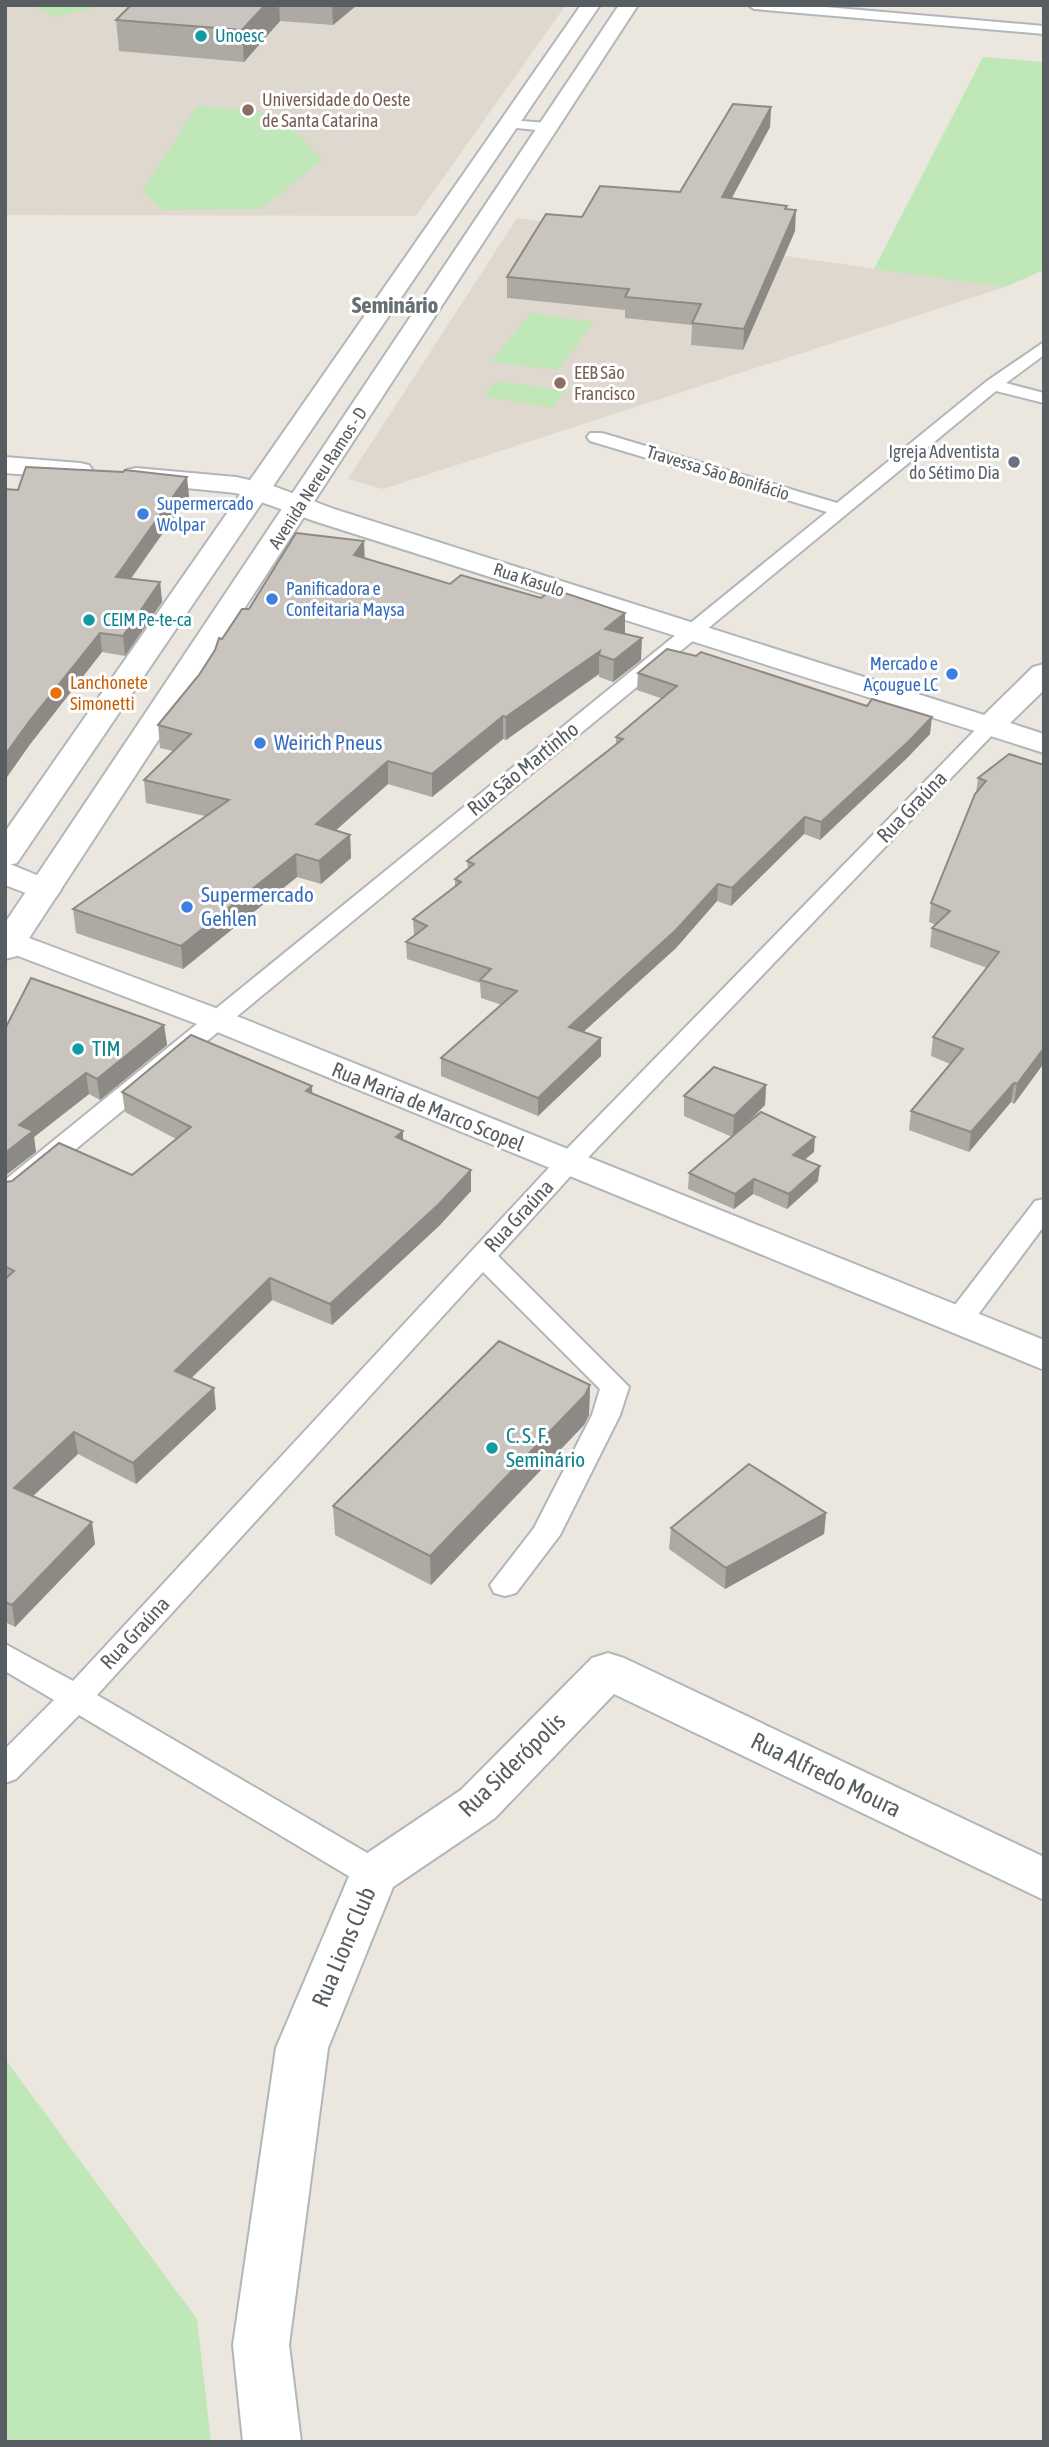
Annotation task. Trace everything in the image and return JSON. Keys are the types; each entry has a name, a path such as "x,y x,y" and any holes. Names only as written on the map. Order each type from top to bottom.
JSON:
{"street":[{"name":"Avenida Nereu Ramos - D","path":"5,856 591,5"},
{"name":"Avenida Nereu Ramos - D","path":"7,943 300,506 629,5"},
{"path":"562,47 599,50"},
{"name":"Rua Kasulo","path":"5,465 236,485 258,490 300,506 1044,744"},
{"name":"Rua Graúna","path":"989,727 1044,673"},
{"path":"5,872 44,890"},
{"name":"Rua Maria de Marco Scopel","path":"7,943 217,1020 1044,1356"},
{"name":"Rua Siderópolis","path":"374,1874 478,1804 608,1671"},
{"name":"Rua Alfredo Moura","path":"608,1671 1044,1880"},
{"name":"Rua Lions Club","path":"272,2442 261,2345 302,2048 374,1874"}],"lane":[{"path":"754,5 1044,30"},
{"path":"509,124 548,127"},
{"name":"Rua São Martinho","path":"5,1194 993,384 1044,347"},
{"path":"993,384 1044,398"},
{"name":"Travessa São Bonifácio","path":"596,437 840,510"},
{"name":"Rua Graúna","path":"5,1770 76,1698 567,1164 989,727"},
{"path":"958,1321 1044,1207"},
{"path":"482,1256 615,1387 607,1415 545,1535 505,1586"},
{"name":"Rua Lions Club","path":"5,1656 374,1874"}],"shaded area":[{"name":"Universidade do Oeste de Santa Catarina","path":"5,5 566,5 416,216 5,215"},
{"name":"EEB São Francisco","path":"517,218 1005,287 383,489 348,479"}],"green space":[{"path":"31,5 104,5 56,17"},
{"path":"983,57 1044,62 1044,270 1005,287 874,269"},
{"path":"197,106 280,114 322,160 261,209 161,210 142,191"},
{"path":"530,313 594,322 558,370 491,362"},
{"path":"496,381 565,391 552,408 484,396"},
{"path":"5,2059 197,2319 211,2442 5,2442"}],"building":[{"path":"131,5 265,5 242,30 116,20"},
{"path":"733,104 771,107 722,197 787,206 785,209 796,210 744,329 692,323 701,304 625,297 629,289 507,277 546,214 582,217 600,186 680,192"},
{"path":"26,467 125,470 187,477 116,577 160,582 123,636 100,633 5,755 5,489 18,490"},
{"path":"296,533 364,541 354,555 450,584 461,575 541,598 553,589 625,613 605,629 642,638 614,660 599,655 600,651 506,717 503,716 432,774 388,761 316,824 350,835 319,861 296,854 181,946 73,909 229,800 144,780 191,734 158,725 199,675 215,650 219,638 222,639 242,609 249,609"},
{"path":"667,649 696,656 701,652 867,706 872,699 932,717 821,822 805,817 732,888 718,884 676,930 569,1027 601,1038 538,1098 441,1058 517,991 480,980 491,969 406,942 427,926 413,919 461,882 455,879 474,864 467,861 623,739 616,737 677,686 638,673"},
{"path":"1009,754 1044,765 1044,1048 1017,1084 1014,1083 971,1132 911,1111 963,1049 933,1037 999,952 932,928 950,911 931,903 975,794 986,781 978,778"},
{"path":"31,978 164,1025 97,1079 86,1073 19,1125 33,1131 5,1153 5,1029"},
{"path":"191,1035 312,1086 306,1091 403,1131 396,1137 471,1170 438,1205 330,1304 270,1278 175,1371 214,1388 133,1463 74,1432 14,1488 92,1522 12,1605 5,1602 5,1279 14,1271 5,1266 5,1182 12,1181 59,1143 132,1175 191,1127 122,1092"},
{"path":"714,1067 766,1085 734,1116 684,1096"},
{"path":"761,1112 815,1137 793,1155 820,1166 789,1194 754,1179 735,1194 689,1173"},
{"name":"C. S. F. Seminário","path":"499,1341 590,1385 585,1395 430,1556 333,1506"},
{"path":"749,1464 826,1513 726,1568 671,1528"}],"place":[{"name":"Unoesc","path":"201,36"},
{"name":"Universidade do Oeste de Santa Catarina","path":"248,110"},
{"name":"EEB São Francisco","path":"560,383"},
{"name":"Igreja Adventista do Sétimo Dia","path":"1014,462"},
{"name":"Supermercado Wolpar","path":"143,514"},
{"name":"Panificadora e Confeitaria Maysa","path":"272,599"},
{"name":"CEIM Pe-te-ca","path":"89,620"},
{"name":"Mercado e Açougue LC","path":"952,674"},
{"name":"Lanchonete Simonetti","path":"56,693"},
{"name":"Weirich Pneus","path":"260,743"},
{"name":"Supermercado Gehlen","path":"187,907"},
{"name":"TIM","path":"78,1049"},
{"name":"C. S. F. Seminário","path":"492,1448"}],"district":[{"name":"Seminário","path":"395,305"}]}
